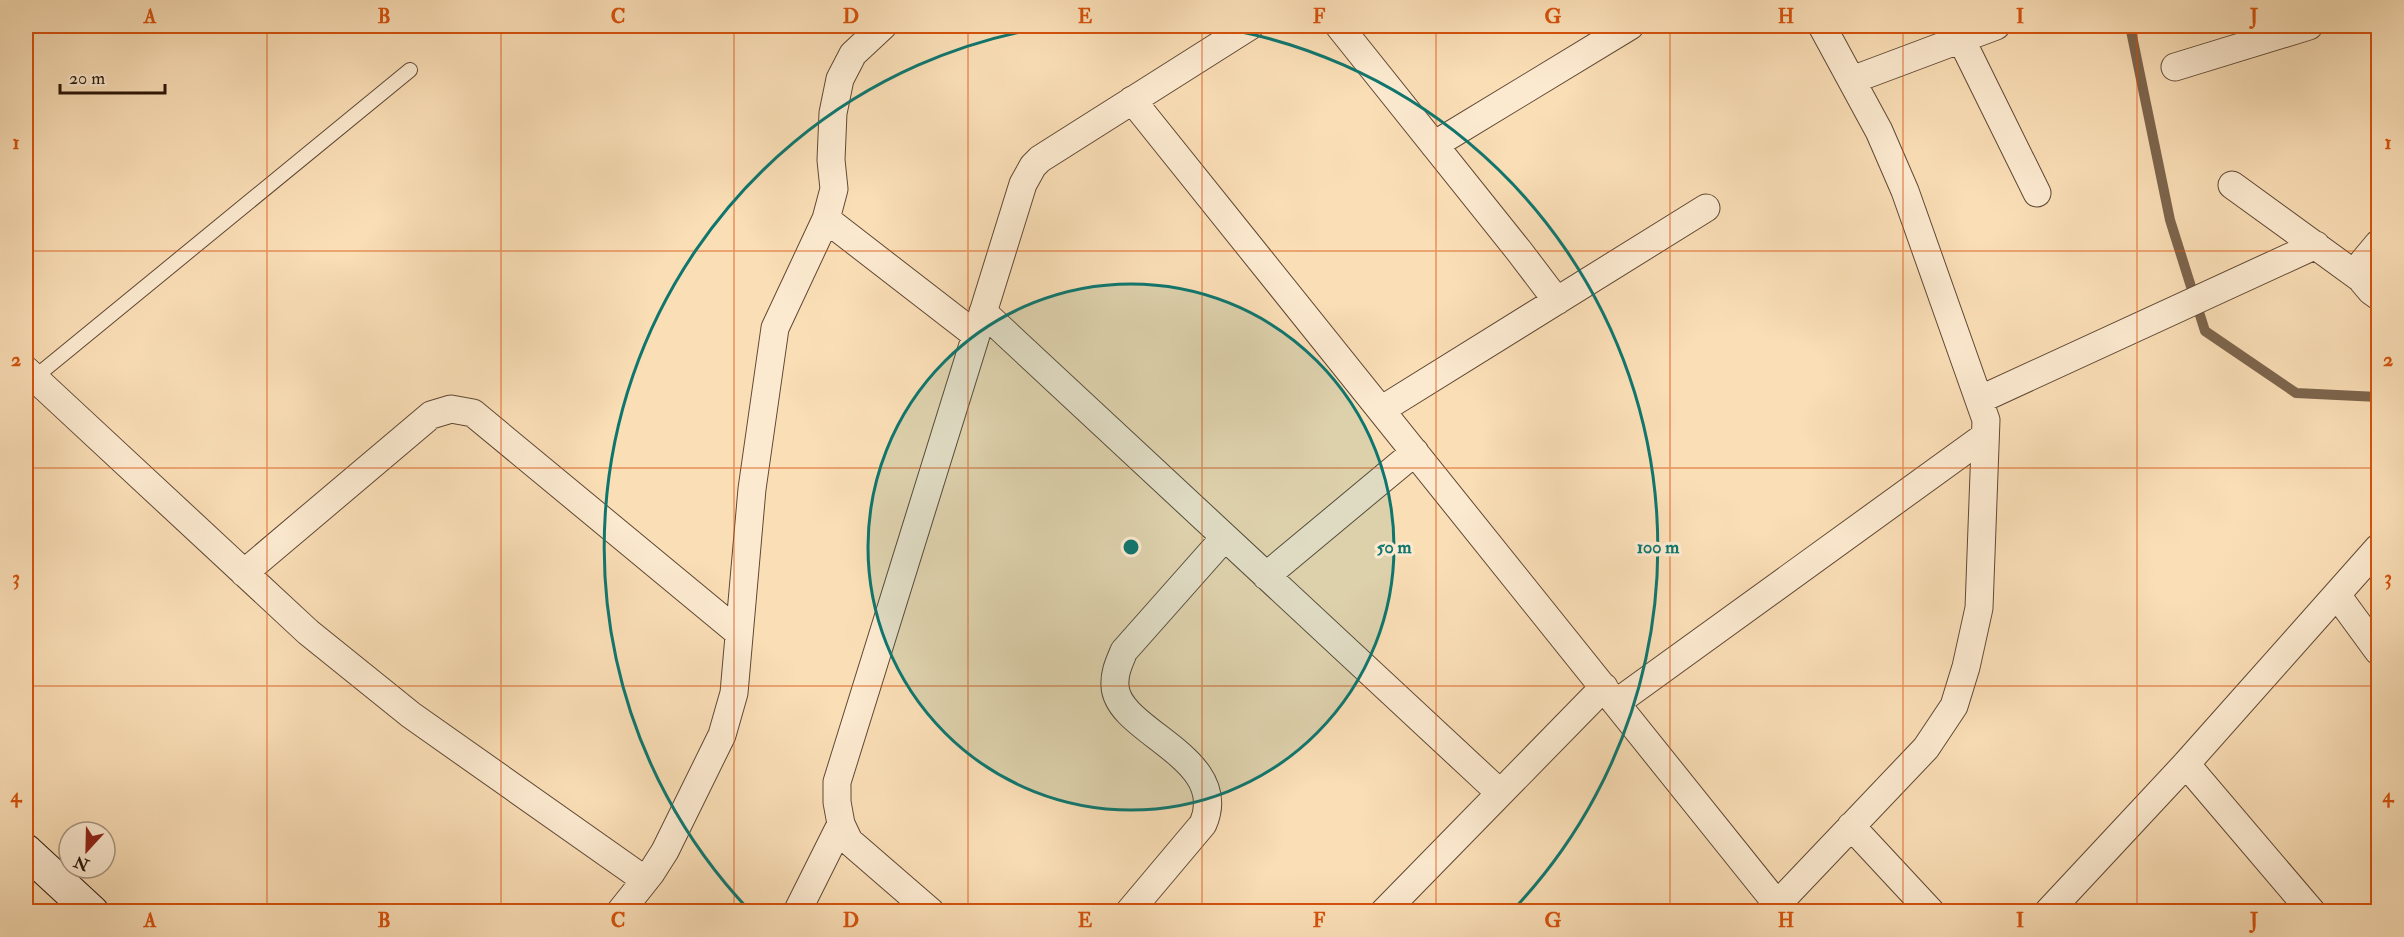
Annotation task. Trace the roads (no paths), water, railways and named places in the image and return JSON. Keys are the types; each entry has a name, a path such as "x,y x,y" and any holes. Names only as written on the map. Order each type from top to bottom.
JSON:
{"main road":[{"path":"26,851 92,912"}],"street":[{"path":"627,909 665,851 722,735 734,693 752,489 775,328 826,219 834,189 831,160 833,113 840,79 853,54 883,26"},
{"path":"931,912 849,841 841,824 837,802 837,782 1019,195 1033,166 1040,159 1250,26"},
{"path":"1339,26 1557,302"},
{"path":"1434,146 1630,26"},
{"path":"1132,100 1610,695 1773,908 1926,748 1954,706 1966,667 1978,608 1986,420 1905,191 1879,130 1822,26"},
{"path":"1852,80 1996,26"},
{"path":"2175,67 2309,26"},
{"path":"1960,39 2037,193"},
{"path":"2232,185 2369,286"},
{"path":"1382,411 1706,208"},
{"path":"826,219 979,323 1225,537 1500,793"},
{"path":"2369,286 2362,262 2379,244"},
{"path":"1979,400 2316,245"},
{"path":"30,374 308,632 411,715 645,880"},
{"path":"244,573 431,415 451,409 473,413 739,633"},
{"path":"1384,912 1500,793 1610,695 1985,436"},
{"path":"1266,576 1414,452"},
{"path":"1129,912 1203,824 1209,810 1205,791 1194,767 1123,707 1114,689 1116,669 1124,651 1225,537"},
{"path":"2048,912 2186,764 2379,548"},
{"path":"2337,595 2379,651"},
{"path":"2186,764 2312,912"},
{"path":"797,912 841,824"},
{"path":"1851,826 1931,912"}],"lane":[{"path":"30,374 410,70"}],"waterway":[{"path":"2130,26 2170,220 2205,331 2296,393 2378,397"}]}
